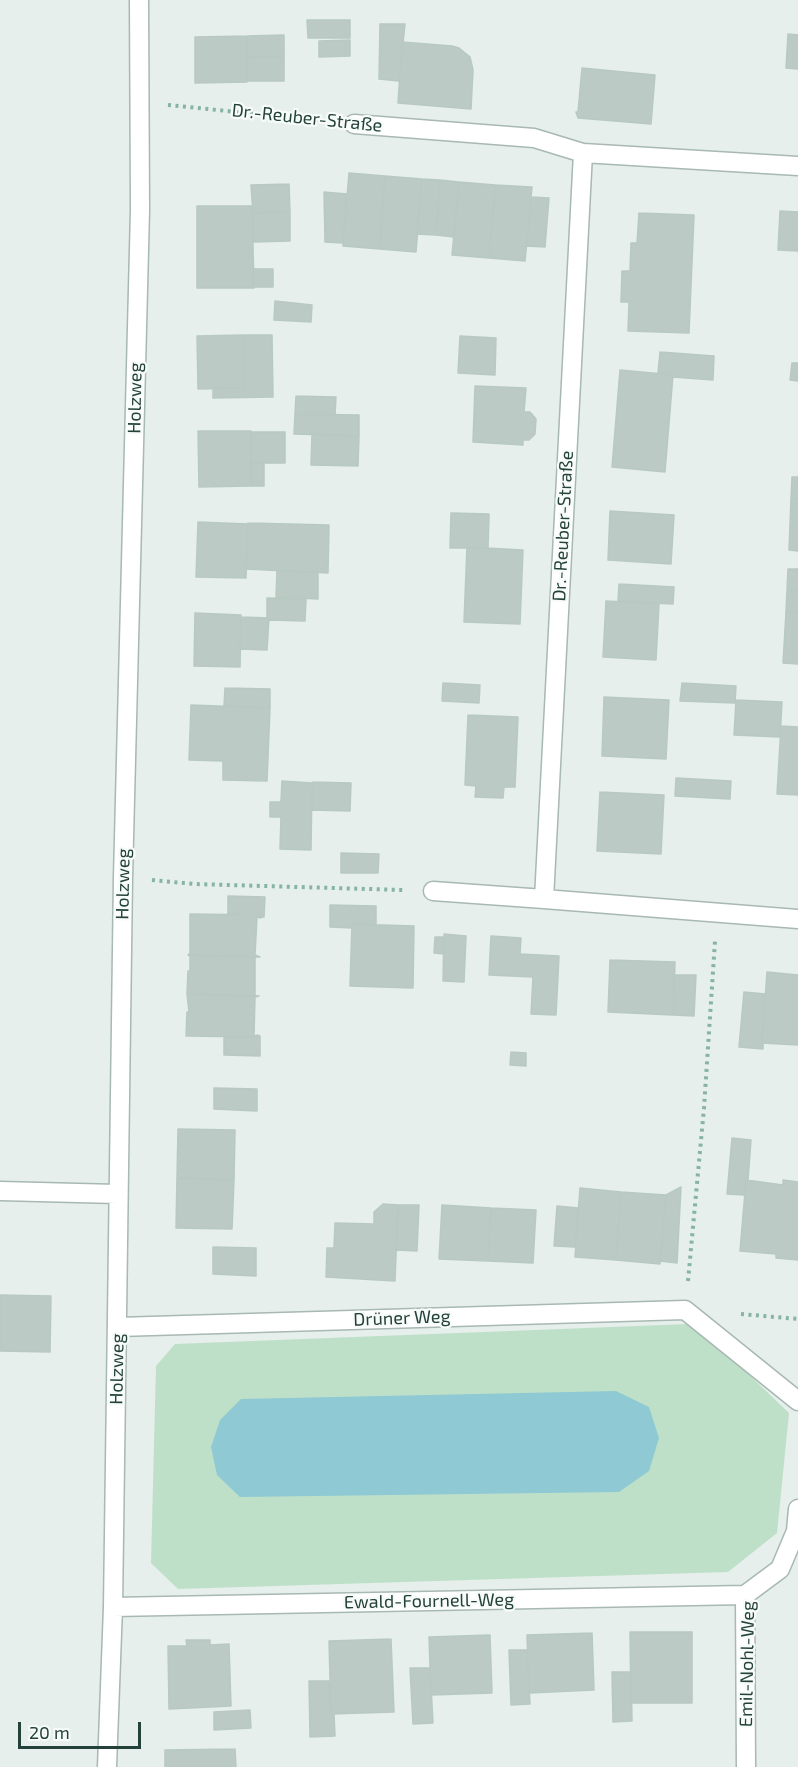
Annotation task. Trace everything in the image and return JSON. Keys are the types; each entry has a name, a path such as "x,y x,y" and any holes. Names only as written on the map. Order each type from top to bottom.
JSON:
{"street":[{"name":"Holzweg","path":"107,1767 113,1607 123,877 140,210 139,0"},
{"name":"Dr.-Reuber-Straße","path":"354,124 534,138 583,153 798,166"},
{"name":"Dr.-Reuber-Straße","path":"544,899 583,153"},
{"path":"434,891 798,919"},
{"path":"0,1191 117,1194"},
{"path":"686,1310 798,1401"},
{"name":"Drüner Weg","path":"118,1327 686,1310"},
{"name":"Emil-Nohl-Weg","path":"746,1767 745,1595 780,1569 796,1531 798,1509"},
{"name":"Ewald-Fournell-Weg","path":"113,1607 745,1595"}],"path":[{"name":"Dr.-Reuber-Straße","path":"138,102 354,124"},
{"path":"123,877 194,884 434,891"},
{"path":"686,1310 704,1108 717,914"}],"green space":[{"path":"689,1324 742,1368 789,1413 777,1533 728,1572 178,1589 151,1563 156,1366 175,1344"}],"water":[{"path":"616,1391 649,1407 659,1438 649,1471 619,1492 240,1497 217,1475 211,1447 220,1420 241,1399"}],"building":[{"path":"307,20 350,20 350,38 308,38"},
{"path":"380,24 405,24 399,81 379,79"},
{"path":"788,34 798,35 798,69 786,68"},
{"path":"284,35 284,56 247,57 247,36"},
{"path":"247,36 247,82 195,83 195,37"},
{"path":"350,40 350,56 319,57 319,41"},
{"path":"402,42 452,46 459,48 470,57 473,70 471,109 398,103"},
{"path":"284,56 284,81 247,81 247,57"},
{"path":"582,68 655,75 651,124 578,118 576,112 578,112"},
{"path":"349,173 385,176 380,249 343,246"},
{"path":"385,176 422,179 416,252 380,249"},
{"path":"422,179 440,180 436,235 417,234"},
{"path":"440,180 459,182 454,237 436,235"},
{"path":"459,182 495,185 489,258 452,255"},
{"path":"289,184 290,212 253,213 251,185"},
{"path":"495,185 532,187 525,261 489,258"},
{"path":"324,192 347,194 343,243 325,242"},
{"path":"531,197 549,198 545,247 527,246"},
{"path":"197,206 252,206 254,288 197,288"},
{"path":"780,211 798,212 798,251 778,250"},
{"path":"290,212 290,241 253,242 253,213"},
{"path":"639,213 694,215 689,333 628,331 629,302 621,302 622,271 630,271 631,243 637,243"},
{"path":"253,269 273,269 273,287 253,287"},
{"path":"275,301 312,305 311,322 274,320"},
{"path":"244,335 272,335 273,397 213,398 213,388 244,388"},
{"path":"244,335 244,388 198,389 197,336"},
{"path":"460,336 496,338 495,375 458,373"},
{"path":"660,352 714,356 713,380 673,377 673,375 658,373"},
{"path":"792,363 798,363 798,381 790,380"},
{"path":"620,370 673,375 665,472 612,467"},
{"path":"475,386 526,388 524,412 530,412 536,419 535,434 529,440 523,440 523,445 473,442"},
{"path":"296,396 336,397 335,415 295,414"},
{"path":"295,414 359,415 359,436 294,434"},
{"path":"198,431 251,431 251,486 199,487"},
{"path":"251,432 285,432 285,463 251,463"},
{"path":"312,434 359,436 358,466 311,465"},
{"path":"251,463 264,463 264,486 251,486"},
{"path":"792,477 798,477 798,499 791,499"},
{"path":"791,499 798,499 798,551 789,550"},
{"path":"610,511 674,515 671,564 608,560"},
{"path":"451,513 489,514 488,548 450,548"},
{"path":"198,522 248,524 246,578 196,577"},
{"path":"248,523 329,525 328,573 246,569"},
{"path":"467,547 523,550 520,624 464,622"},
{"path":"788,569 798,569 798,591 787,590"},
{"path":"277,571 318,572 318,599 276,597"},
{"path":"619,584 674,587 673,604 618,601"},
{"path":"787,590 798,591 798,612 786,612"},
{"path":"267,598 306,599 305,621 269,620 267,618"},
{"path":"606,601 659,604 656,660 603,657"},
{"path":"786,612 798,612 798,664 783,663"},
{"path":"195,613 241,615 240,667 194,666"},
{"path":"241,617 269,618 267,650 240,649"},
{"path":"443,683 480,685 479,703 442,701"},
{"path":"682,683 736,686 735,703 680,701"},
{"path":"225,688 270,689 270,708 224,706"},
{"path":"604,697 669,700 666,759 602,756"},
{"path":"736,700 782,702 780,737 734,735"},
{"path":"191,705 270,708 267,781 223,780 223,761 189,760"},
{"path":"468,715 518,717 515,787 504,787 503,798 475,797 476,786 465,785"},
{"path":"781,726 798,727 798,795 777,794"},
{"path":"676,778 731,781 730,799 675,796"},
{"path":"282,781 312,783 311,850 280,849 281,817 270,817 270,802 281,802"},
{"path":"313,782 351,783 350,811 312,810"},
{"path":"600,792 664,795 661,854 597,851"},
{"path":"341,853 379,854 378,873 341,873"},
{"path":"228,896 265,897 264,917 228,914"},
{"path":"330,905 376,906 376,925 352,924 352,928 330,927"},
{"path":"190,914 261,915 261,918 257,917 255,955 260,957 188,955 190,953"},
{"path":"352,924 414,926 413,988 350,986"},
{"path":"444,934 466,936 464,982 443,981"},
{"path":"491,936 521,938 520,954 559,956 556,1015 531,1014 533,977 489,975"},
{"path":"435,937 444,937 444,954 434,953"},
{"path":"188,955 255,957 255,996 187,994 188,971 190,971 190,956"},
{"path":"610,960 675,962 673,1015 608,1012"},
{"path":"767,972 798,975 798,1045 762,1043"},
{"path":"675,975 696,975 694,1016 673,1015"},
{"path":"744,992 765,994 763,1049 739,1047"},
{"path":"187,994 259,996 255,997 254,1036 258,1035 258,1037 186,1036 187,1012 189,1012"},
{"path":"260,1036 260,1056 224,1055 224,1037"},
{"path":"511,1052 526,1053 526,1066 510,1065"},
{"path":"214,1088 257,1089 257,1111 214,1109"},
{"path":"178,1129 235,1130 234,1180 177,1178"},
{"path":"732,1138 751,1140 748,1180 746,1180 744,1195 727,1194"},
{"path":"177,1178 234,1180 232,1229 176,1228"},
{"path":"746,1180 783,1185 783,1180 798,1182 798,1260 776,1258 776,1254 740,1251"},
{"path":"681,1187 677,1263 660,1261 666,1195"},
{"path":"580,1188 621,1192 616,1260 575,1257"},
{"path":"621,1192 666,1195 660,1264 616,1260"},
{"path":"383,1204 398,1205 395,1281 326,1277 327,1248 334,1248 335,1223 374,1224 374,1212"},
{"path":"398,1205 419,1205 417,1251 396,1250"},
{"path":"442,1205 491,1208 488,1261 439,1259"},
{"path":"557,1206 578,1208 575,1247 554,1246"},
{"path":"491,1208 536,1210 533,1263 488,1261"},
{"path":"213,1247 256,1248 256,1276 213,1274"},
{"path":"0,1295 51,1296 50,1352 0,1351"},
{"path":"630,1632 692,1632 692,1703 631,1703"},
{"path":"592,1633 594,1690 529,1693 527,1635"},
{"path":"490,1635 492,1693 431,1695 429,1637"},
{"path":"391,1639 394,1712 331,1714 329,1641"},
{"path":"186,1640 210,1640 210,1645 229,1644 231,1706 169,1709 168,1646 187,1646"},
{"path":"509,1650 527,1650 530,1704 511,1705"},
{"path":"410,1668 430,1668 433,1723 413,1724"},
{"path":"612,1672 631,1672 632,1721 613,1722"},
{"path":"309,1681 329,1681 335,1736 310,1737"},
{"path":"250,1710 251,1728 214,1730 214,1712"},
{"path":"235,1749 236,1767 165,1767 165,1750"}]}
